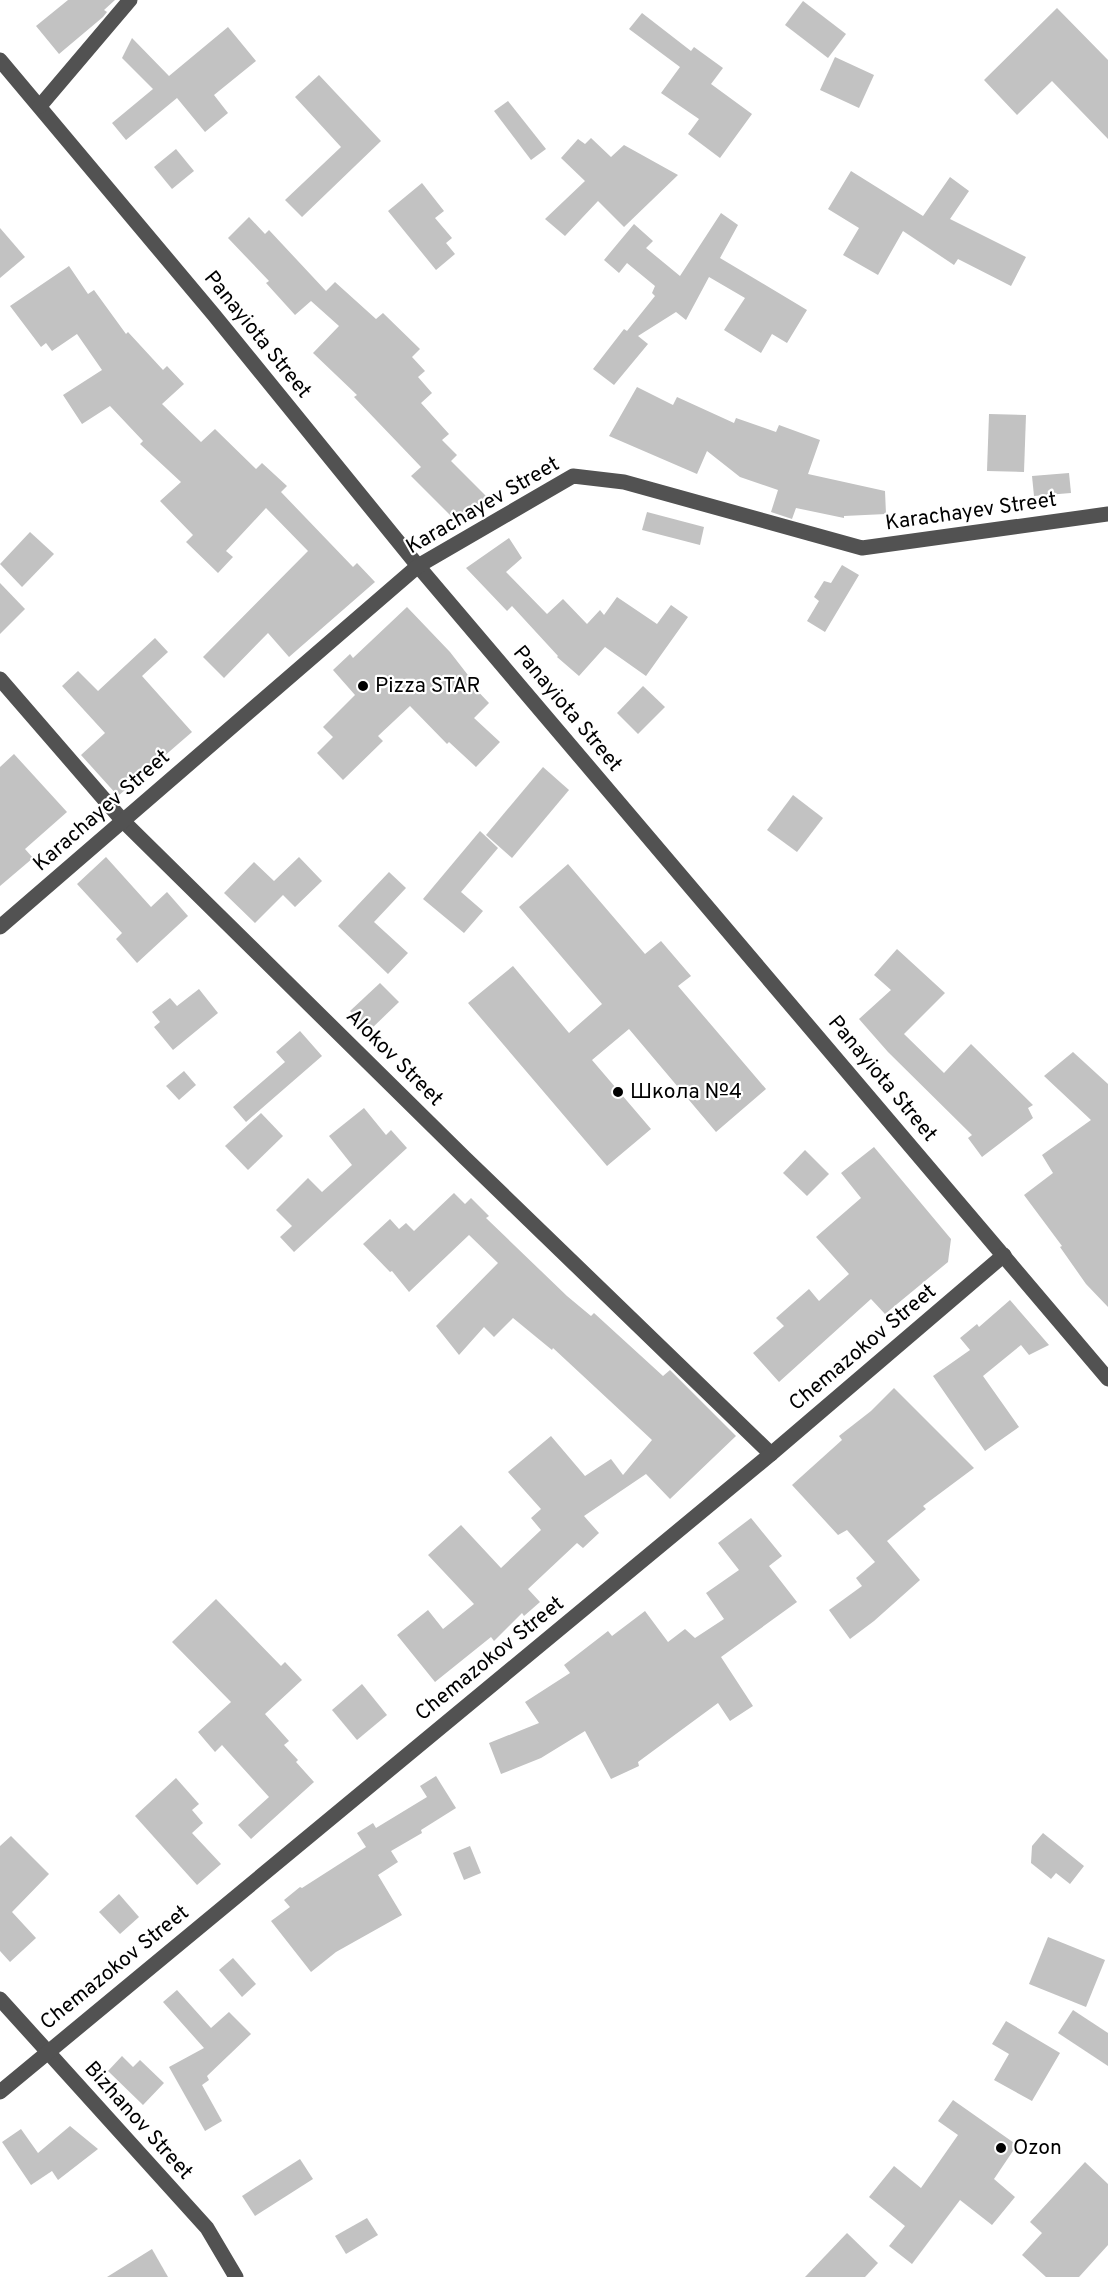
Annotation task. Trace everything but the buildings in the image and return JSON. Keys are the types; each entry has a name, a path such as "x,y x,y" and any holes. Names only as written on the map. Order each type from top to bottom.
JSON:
{"street":[{"path":"40,106 130,0"},
{"name":"Panayiota Street","path":"0,60 207,306 418,566 1108,1379"},
{"name":"Karachayev Street","path":"0,927 418,566 573,476 624,482 862,548 1108,514"},
{"name":"Alokov Street","path":"0,679 123,821 465,1158 771,1454"},
{"name":"Chemazokov Street","path":"0,2092 46,2051 771,1454 1004,1255"},
{"name":"Bizhanov Street","path":"0,1999 207,2228 236,2277"}],"place":[{"name":"Pizza STAR","path":"363,686"},
{"name":"Школа №4","path":"618,1092"},
{"name":"Ozon","path":"1001,2148"}]}
